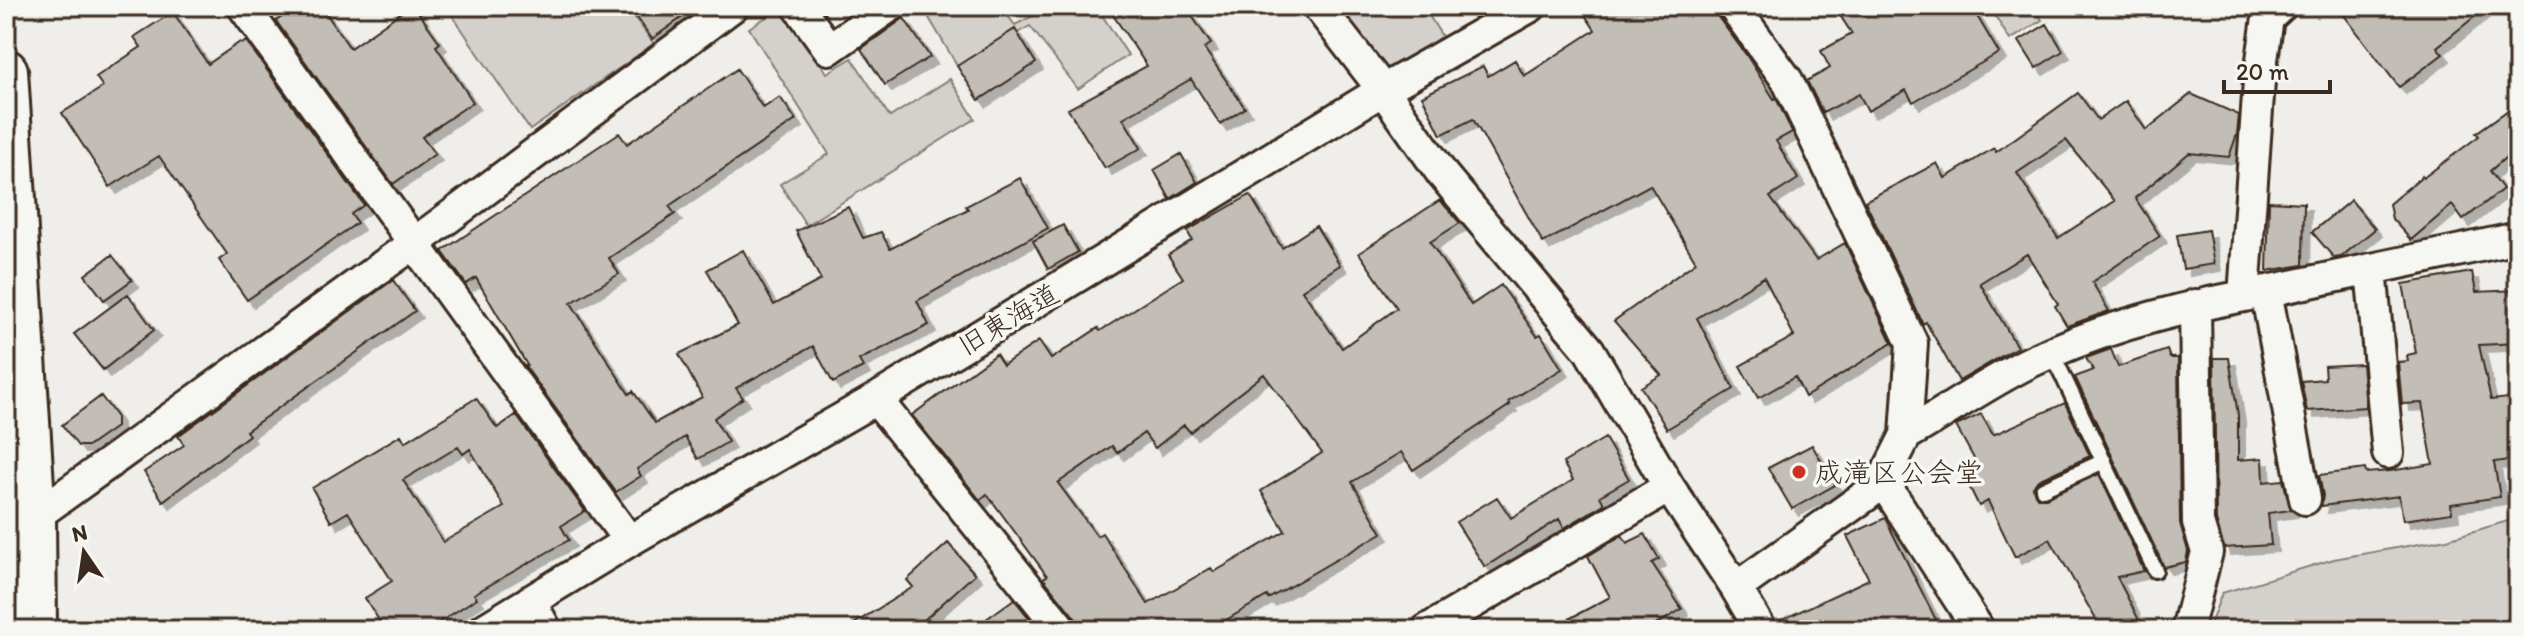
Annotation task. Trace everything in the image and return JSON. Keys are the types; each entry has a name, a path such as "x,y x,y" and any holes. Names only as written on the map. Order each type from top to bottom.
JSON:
{"street":[{"path":"243,6 629,541"},
{"path":"34,517 413,244 733,6"},
{"path":"798,6 829,49 890,6"},
{"path":"1318,6 1443,175 1589,350 1669,487 1761,630"},
{"name":"旧東海道","path":"483,630 629,541 876,399 1383,90 1531,6"},
{"path":"1733,6 1787,80 1912,343 1906,435 1886,475 1868,494 1736,588"},
{"path":"2281,6 2268,18 2259,81 2255,293 2305,499"},
{"path":"6,71 34,517 28,561 35,630"},
{"path":"1906,435 2027,364 2099,333 2195,305 2518,238"},
{"path":"2371,269 2388,453"},
{"path":"2187,630 2207,552 2198,523 2195,305"},
{"path":"876,399 1062,630"},
{"path":"1886,475 1891,494 1979,630"},
{"path":"1427,630 1669,487"},
{"path":"530,601 546,630"}],"lane":[{"path":"2052,353 2155,570"},
{"path":"2043,489 2104,461"}],"shaded area":[{"path":"446,6 626,6 654,44 530,130"},
{"path":"784,6 827,73 852,58 890,117 950,79 975,119 806,225 780,184 829,154 749,28"},
{"path":"922,6 1000,6 1015,25 1052,6 1096,6 1128,55 1078,89 1030,26 958,67"},
{"path":"1356,6 1423,6 1443,38 1381,78 1341,15"},
{"path":"1989,6 2033,6 2042,20 2010,40"},
{"path":"2518,518 2518,630 2208,630 2222,593 2334,559 2447,539"}],"building":[{"path":"298,6 321,6 350,48 414,6 440,43 436,46 473,102 422,137 435,154 393,184 276,21"},
{"path":"629,6 698,6 652,39"},
{"path":"1107,6 1185,6 1211,44 1204,48 1245,108 1220,124 1191,79 1123,118 1141,148 1105,168 1068,109 1147,66"},
{"path":"1579,6 1715,6 1718,17 1776,98 1792,132 1776,141 1798,179 1770,197 1816,260 1845,243 1892,343 1805,397 1795,377 1758,398 1740,366 1794,336 1764,277 1697,318 1734,389 1667,429 1641,387 1661,375 1614,321 1696,262 1650,185 1543,243 1473,119 1441,135 1422,96 1483,66 1488,76 1515,60 1524,76 1595,30"},
{"path":"1834,6 1971,6 1999,53 1913,102 1906,90 1868,111 1859,94 1823,113 1807,81 1830,68 1821,51 1852,34"},
{"path":"2337,6 2488,6 2437,47 2443,54 2399,87"},
{"path":"173,12 208,64 246,41 364,205 351,214 357,223 247,300 219,260 227,254 159,156 110,187 62,113 103,87 96,77 141,47 134,37"},
{"path":"904,18 930,57 885,85 861,49"},
{"path":"2047,24 2063,51 2036,68 2019,41"},
{"path":"1015,29 1036,63 979,100 957,66"},
{"path":"737,69 763,108 780,97 796,120 669,206 675,214 609,258 619,274 571,303 629,394 633,391 655,423 702,397 679,354 738,325 707,270 743,250 774,305 821,280 796,231 848,207 863,238 881,232 890,249 1020,178 1048,228 917,301 929,325 859,360 863,367 833,383 813,346 736,388 743,398 714,418 728,442 698,459 685,437 637,469 641,476 616,492 525,366 476,278 466,284 442,251 619,133 627,144"},
{"path":"2078,93 2098,120 2126,101 2146,130 2191,94 2239,115 2237,134 2229,157 2189,153 2135,198 2160,236 2092,282 2109,311 2067,326 2055,306 2058,304 2027,254 1980,283 2017,347 1959,381 1926,322 1923,324 1865,201 1937,163 1945,178 1994,148 1996,152","holes":["2066,140 2115,201 2058,238 2017,173"]},
{"path":"2518,103 2518,147 2490,171 2503,189 2463,220 2452,205 2411,240 2392,219 2389,204"},
{"path":"1181,154 1197,182 1170,199 1154,170"},
{"path":"1250,195 1282,248 1316,226 1340,265 1302,290 1342,348 1397,308 1359,253 1440,200 1460,223 1430,242 1471,305 1501,285 1537,336 1541,334 1562,369 1508,402 1510,405 1413,470 1401,452 1352,482 1382,533 1268,599 1267,596 1209,630 1080,630 1076,619 1043,578 1047,576 987,494 980,500 912,415 996,354 1003,365 1039,341 1051,359 1183,278 1168,255 1192,240 1187,231","holes":["1264,374 1322,453 1261,491 1285,531 1214,572 1211,568 1148,604 1102,533 1097,536 1058,483 1112,446 1117,453 1144,433 1155,448 1184,425 1190,432"]},
{"path":"2351,200 2375,229 2341,257 2334,258 2312,232"},
{"path":"2269,201 2304,203 2303,265 2267,271"},
{"path":"1063,225 1078,252 1048,269 1033,241"},
{"path":"2208,230 2214,264 2183,269 2177,235"},
{"path":"112,255 132,280 104,300 85,275"},
{"path":"2472,272 2476,292 2518,290 2518,343 2479,345 2491,400 2518,397 2518,459 2494,462 2500,497 2451,504 2452,513 2403,520 2399,496 2321,506 2323,496 2319,475 2365,469 2366,473 2390,471 2433,464 2422,403 2402,404 2398,362 2408,361 2407,355 2416,353 2403,284"},
{"path":"393,280 415,311 246,431 249,435 163,501 144,472 184,445 178,436"},
{"path":"128,294 154,330 103,370 74,334"},
{"path":"2111,349 2118,367 2167,350 2170,358 2178,358 2180,523 2188,551 2186,562 2164,567 2075,377 2093,370 2086,358"},
{"path":"2214,358 2229,358 2238,415 2238,460 2263,458 2264,482 2283,480 2291,510 2268,513 2271,545 2224,548 2216,520"},
{"path":"2362,364 2366,407 2307,411 2301,381 2325,379 2324,366"},
{"path":"101,396 116,416 116,427 89,446 78,446 62,425"},
{"path":"476,398 497,428 516,415 585,511 561,526 569,540 474,594 477,598 427,630 385,630 365,598 392,581 348,512 331,522 312,488 401,435 405,442","holes":["458,447 463,454 470,449 504,507 443,542 403,480"]},
{"path":"2065,403 2090,456 2038,480 2033,487 2034,492 2038,498 2046,498 2099,474 2144,571 2117,577 2144,630 2102,630 2050,539 2015,557 1988,501 1979,506 1962,472 1977,464 1956,426 1981,414 1993,435"},
{"path":"1605,438 1629,479 1600,496 1604,504 1564,528 1559,519 1485,567 1456,522 1497,497 1511,518 1573,480 1563,463"},
{"name":"成滝区公会堂","path":"1812,445 1835,485 1792,509 1768,468"},
{"path":"1885,518 1941,630 1779,630 1777,622 1869,579 1847,536"},
{"path":"1645,534 1659,559 1652,563 1682,609 1647,630 1548,630 1610,597 1588,556 1622,535 1627,543"},
{"path":"948,543 975,574 913,630 844,630 913,587 907,580"},
{"path":"1014,599 1039,630 971,630"}],"place":[{"name":"成滝区公会堂","path":"1799,472"}]}
